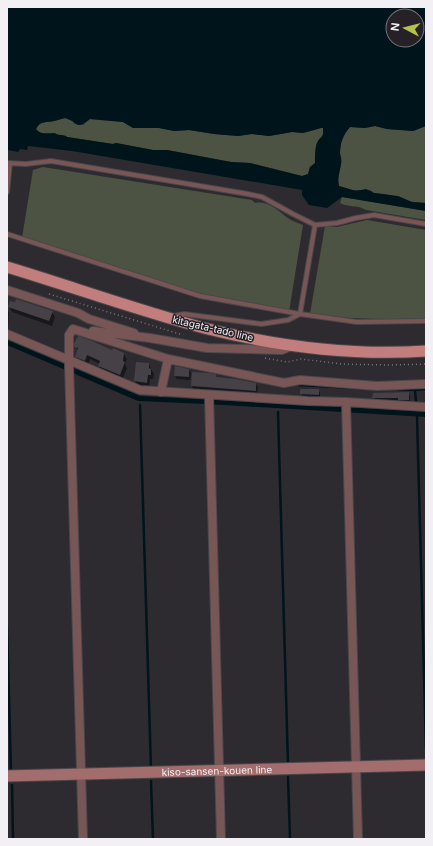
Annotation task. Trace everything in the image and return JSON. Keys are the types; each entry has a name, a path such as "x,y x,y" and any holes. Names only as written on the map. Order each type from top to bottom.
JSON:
{"main road":[{"name":"kitagata-tado line","path":"7,267 166,317 241,336 294,345 340,350 373,352 426,351"},
{"name":"kiso-sansen-kouen line","path":"7,776 426,765"}],"street":[{"path":"7,290 78,312 89,319 150,338"},
{"path":"72,329 150,338 207,348 282,350 294,345"},
{"path":"72,329 168,359 284,383 300,380 377,386 426,384"},
{"path":"72,329 69,335 69,373 83,839"},
{"path":"7,334 69,362 140,390 209,399 308,401 426,407"},
{"path":"161,392 168,359"},
{"path":"209,399 221,839"},
{"path":"346,404 358,839"}],"lane":[{"path":"7,192 9,163 26,164 51,161 262,197 315,225 337,223 374,215 426,224"},
{"path":"300,314 315,225"},
{"path":"7,234 200,296 300,314 357,322 426,321"},
{"path":"166,317 184,314 261,324 288,320 300,314"}],"green space":[{"path":"65,118 75,124 83,125 90,119 123,122 133,128 159,128 174,131 189,130 238,136 252,134 269,136 293,132 303,133 323,128 323,135 316,145 315,163 310,167 308,174 302,176 250,163 231,162 167,150 153,150 116,143 113,144 41,133 36,129 42,123"},
{"path":"375,126 387,129 413,131 426,126 426,203 412,202 385,194 374,193 370,190 352,190 339,186 338,179 341,164 341,142 345,133 350,127 365,128"},
{"path":"43,167 252,200 255,203 265,203 274,207 291,220 303,225 289,312 200,294 22,238 33,170"},
{"path":"342,197 426,211 426,220 366,210 359,207 346,205 340,203"},
{"path":"367,220 426,230 426,319 368,319 310,314 325,226 337,227"}],"water":[{"path":"7,7 426,7 426,126 413,131 387,129 375,126 365,128 350,127 345,133 341,143 341,162 338,180 339,186 356,191 366,189 374,193 398,196 412,202 426,203 426,211 342,197 327,208 309,205 302,195 302,190 72,151 28,146 27,150 20,149 18,152 8,150","holes":["65,118 79,125 90,119 123,122 133,128 159,128 174,131 189,130 238,136 252,134 269,136 292,132 303,133 323,128 323,135 316,145 315,163 310,167 308,174 302,176 250,163 231,162 167,150 153,150 116,143 113,144 67,137 55,133 42,133 36,129 42,123"]},
{"path":"7,340 140,396 416,411 426,412 426,417 138,401 7,345"}],"building":[{"path":"16,299 53,311 49,321 8,307 10,301 15,302"},
{"path":"78,336 112,350 113,348 124,353 123,361 125,362 120,375 98,366 100,361 87,355 85,361 75,357 78,348 74,347 74,344"},
{"path":"136,362 149,363 151,375 148,375 147,383 134,381"},
{"path":"175,366 189,369 189,377 174,376"},
{"path":"192,372 216,374 216,377 256,383 256,391 191,386"},
{"path":"300,389 319,389 319,395 300,394"},
{"path":"409,392 409,400 398,400 398,398 372,398 373,393"}],"waterway":[{"path":"299,385 374,389"},
{"path":"397,389 415,390 416,402"},
{"path":"415,390 426,389"},
{"path":"140,405 151,769"},
{"path":"278,412 288,765"},
{"path":"417,417 426,748"},
{"path":"7,625 11,772"},
{"path":"288,777 290,839"},
{"path":"151,781 153,839"},
{"path":"12,785 13,839"}]}
